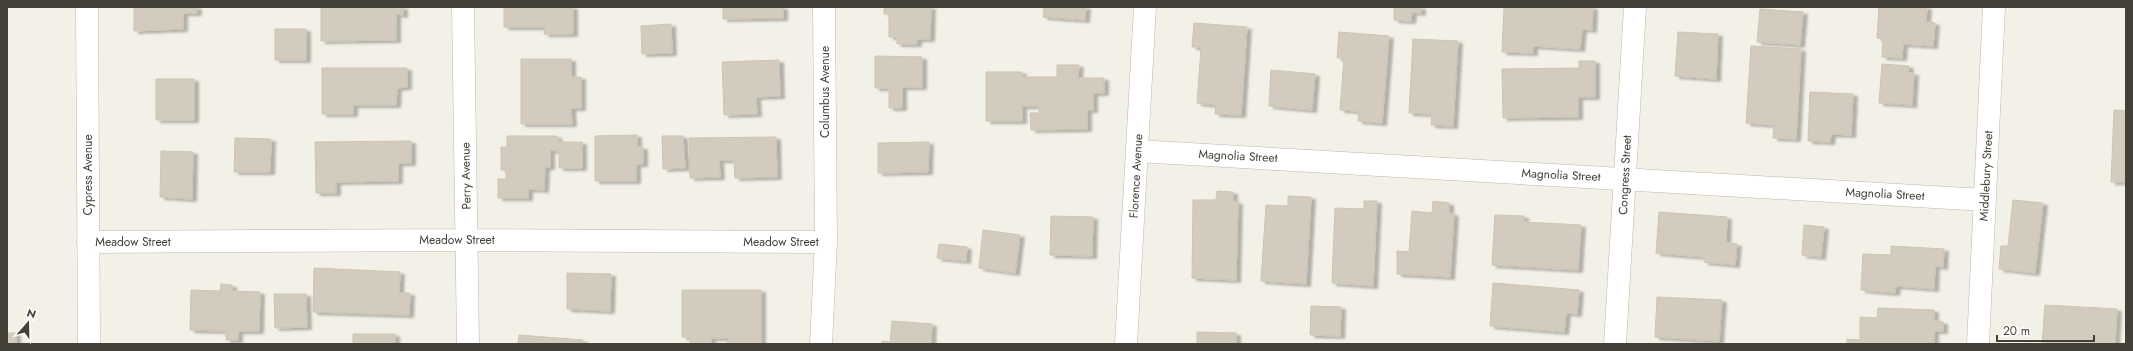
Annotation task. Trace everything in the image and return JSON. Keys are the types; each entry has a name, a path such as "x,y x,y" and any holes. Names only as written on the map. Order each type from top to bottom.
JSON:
{"street":[{"name":"Cypress Avenue","path":"87,7 89,344"},
{"name":"Perry Avenue","path":"463,7 468,344"},
{"name":"Columbus Avenue","path":"820,344 826,242 824,7"},
{"name":"Florence Avenue","path":"1126,344 1145,7"},
{"name":"Congress Street","path":"1616,344 1635,7"},
{"name":"Middlebury Street","path":"1978,344 1994,7"},
{"name":"Magnolia Street","path":"1137,150 1986,200"},
{"name":"Meadow Street","path":"88,242 467,240 826,242"}],"building":[{"path":"134,7 197,7 197,13 183,13 183,29 134,31"},
{"path":"321,7 403,7 403,15 396,14 396,40 321,41"},
{"path":"504,7 573,7 573,34 544,34 545,27 504,27"},
{"path":"723,7 783,7 783,18 723,19"},
{"path":"884,7 931,7 930,39 917,39 917,44 897,44 897,37 889,37 889,14 884,14"},
{"path":"1044,7 1086,7 1085,20 1043,17"},
{"path":"1394,7 1421,7 1421,13 1412,12 1411,21 1394,20"},
{"path":"1504,7 1593,7 1592,30 1582,29 1580,49 1533,46 1533,53 1502,52"},
{"path":"1879,7 1927,7 1926,22 1935,23 1933,46 1903,44 1902,58 1882,57 1883,39 1877,38"},
{"path":"1760,9 1803,12 1800,45 1757,42"},
{"path":"1194,23 1247,27 1241,115 1215,114 1216,105 1197,103 1201,47 1192,47"},
{"path":"671,24 672,53 642,54 641,26"},
{"path":"275,29 306,29 306,60 275,60"},
{"path":"1339,32 1389,36 1382,123 1358,121 1359,111 1340,110 1344,58 1337,58"},
{"path":"1678,32 1718,34 1716,79 1675,76"},
{"path":"1413,39 1458,41 1453,126 1431,125 1432,114 1409,113"},
{"path":"1751,46 1801,49 1796,139 1773,138 1774,125 1746,123"},
{"path":"875,56 922,57 922,87 902,87 902,108 889,108 889,88 875,88"},
{"path":"521,59 571,59 571,77 581,77 581,108 571,108 572,124 521,124"},
{"path":"779,60 780,96 756,97 757,114 724,115 722,62"},
{"path":"1579,61 1595,61 1595,97 1578,97 1578,117 1503,118 1502,69 1579,68"},
{"path":"1882,64 1909,66 1908,73 1914,73 1912,105 1879,103"},
{"path":"1057,65 1079,65 1078,78 1104,78 1104,93 1093,93 1093,110 1087,110 1087,129 1031,130 1030,113 1039,113 1039,106 1022,106 1022,121 986,121 986,72 1022,72 1022,77 1057,77"},
{"path":"322,68 407,68 407,87 397,88 396,105 353,105 353,114 322,114"},
{"path":"1271,70 1315,74 1312,110 1269,106"},
{"path":"156,79 194,79 194,120 156,120"},
{"path":"1810,92 1853,94 1851,135 1831,134 1830,142 1808,141"},
{"path":"2114,110 2126,111 2126,182 2111,182"},
{"path":"637,135 637,147 643,147 643,164 636,164 636,181 595,181 595,136"},
{"path":"507,136 557,136 558,142 582,142 582,168 559,168 559,151 550,150 550,167 545,167 544,190 528,189 528,198 498,198 498,179 506,179 506,170 501,170 501,147 507,147"},
{"path":"662,136 683,136 685,168 663,169"},
{"path":"776,137 777,177 735,178 734,160 719,160 720,177 690,178 689,138"},
{"path":"235,138 271,139 270,172 234,172"},
{"path":"411,141 411,163 398,163 398,181 336,182 336,193 316,193 315,142"},
{"path":"929,142 928,172 878,173 878,143"},
{"path":"161,151 193,152 192,199 160,197"},
{"path":"1217,191 1233,192 1233,201 1238,202 1236,280 1192,278 1193,200 1216,200"},
{"path":"1288,196 1311,197 1306,284 1261,281 1266,205 1288,206"},
{"path":"2013,200 2043,203 2035,273 1999,269 2001,246 2008,246"},
{"path":"1364,201 1377,201 1373,286 1332,283 1335,208 1364,209"},
{"path":"1433,201 1449,203 1449,213 1454,214 1450,277 1397,274 1397,251 1409,252 1412,211 1432,213"},
{"path":"1659,212 1727,217 1726,243 1737,244 1735,265 1704,262 1704,257 1656,253"},
{"path":"1495,215 1524,216 1524,222 1581,225 1578,270 1492,265"},
{"path":"1051,216 1093,217 1092,256 1050,255"},
{"path":"1804,225 1824,227 1821,257 1802,255"},
{"path":"983,230 1020,235 1015,273 979,268"},
{"path":"939,244 967,247 966,261 937,258"},
{"path":"1891,246 1944,249 1943,267 1935,266 1934,289 1896,286 1895,293 1861,290 1863,254 1891,255"},
{"path":"314,268 400,272 399,293 410,293 409,315 313,312"},
{"path":"567,273 611,274 610,311 567,309"},
{"path":"1493,283 1579,290 1577,314 1566,313 1564,332 1490,326"},
{"path":"221,284 232,285 232,291 260,292 259,331 238,331 238,340 226,340 226,331 190,330 191,290 220,291"},
{"path":"682,290 761,290 761,344 727,344 728,338 711,338 711,344 690,344 690,337 682,337"},
{"path":"274,294 306,294 307,327 275,328"},
{"path":"1657,297 1722,300 1719,341 1655,337"},
{"path":"2045,305 2117,309 2115,344 2042,344"},
{"path":"1311,306 1341,307 1340,336 1310,335"},
{"path":"1878,308 1934,310 1934,321 1943,322 1943,331 1934,331 1934,344 1847,344 1847,339 1860,340 1860,317 1877,318"},
{"path":"892,321 932,324 931,344 882,344 882,341 890,342"},
{"path":"1197,332 1236,333 1236,344 1197,344"},
{"path":"7,333 16,333 16,344 7,344"},
{"path":"353,334 395,334 395,344 353,344"},
{"path":"519,335 583,340 582,344 518,344"}]}
